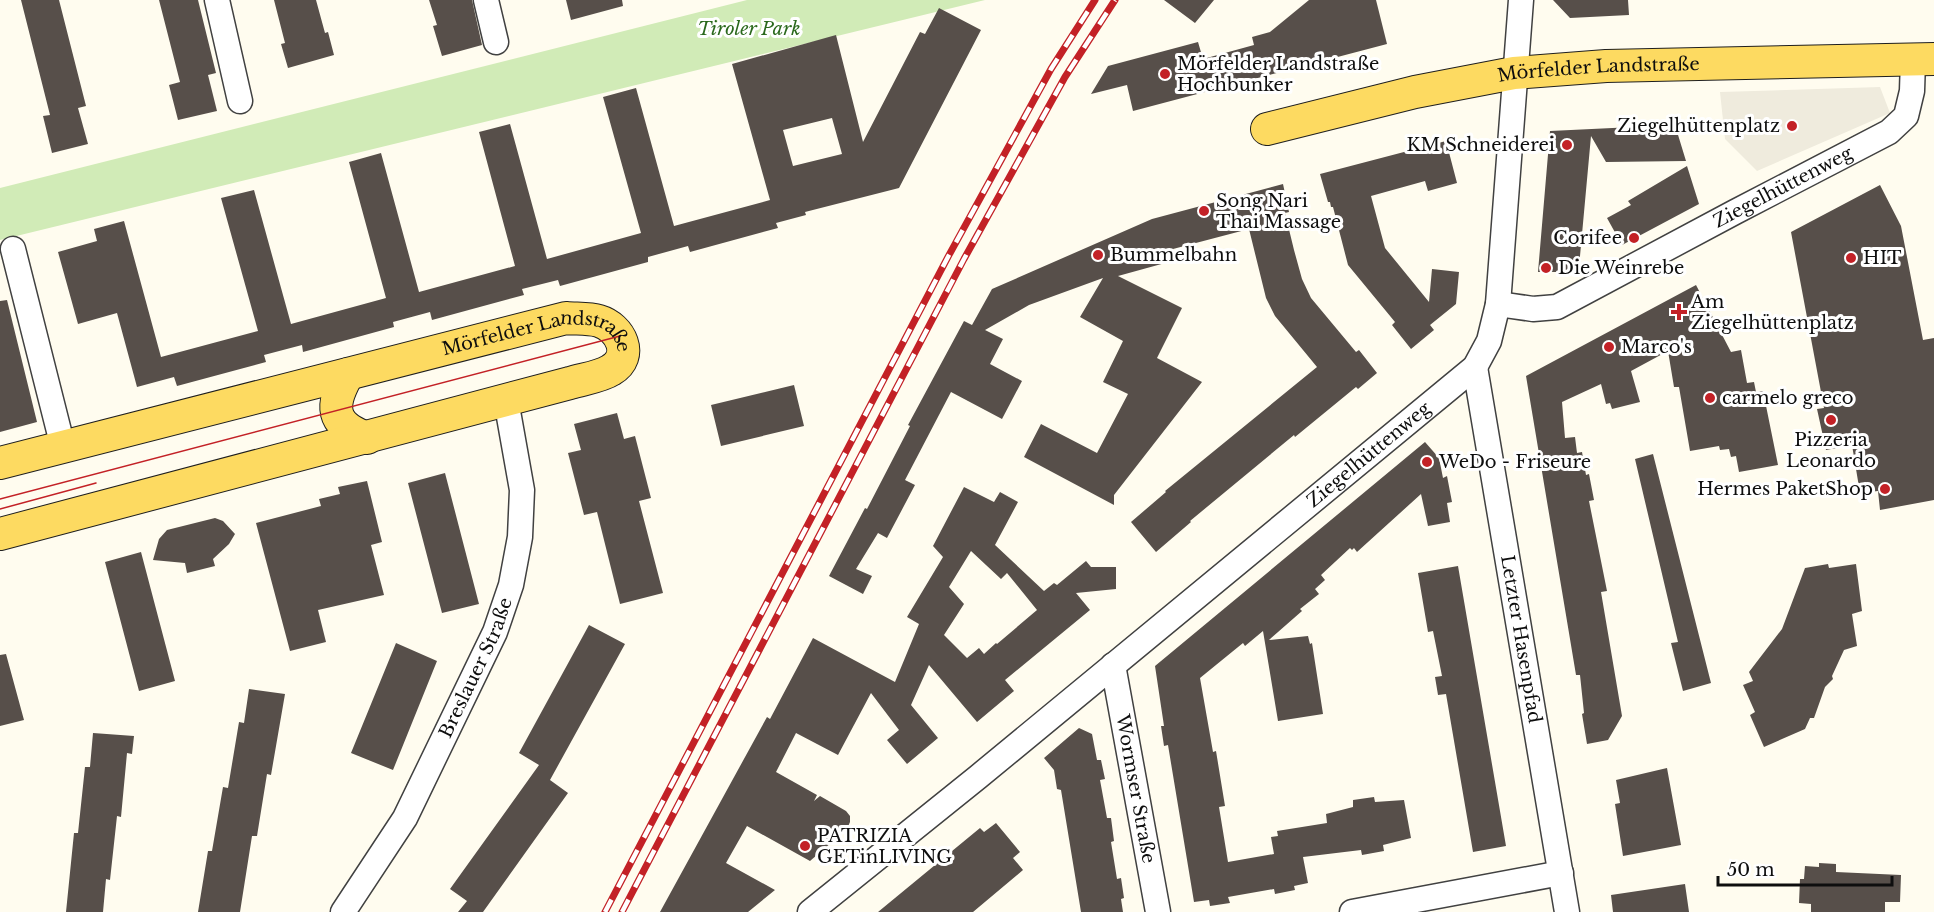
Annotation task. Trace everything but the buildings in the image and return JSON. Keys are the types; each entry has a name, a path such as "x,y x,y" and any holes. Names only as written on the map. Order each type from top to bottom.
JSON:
{"main road":[{"name":"Mörfelder Landstraße","path":"1267,129 1415,92 1514,73 1678,64 1924,60"},
{"name":"Mörfelder Landstraße","path":"0,463 566,318 599,321 620,336 624,346 623,357 611,370 367,438 0,534"},
{"path":"348,374 337,393 335,411 339,420 350,431 367,438"}],"street":[{"path":"217,0 240,101"},
{"path":"486,0 496,42"},
{"path":"1498,304 1521,0"},
{"name":"Ziegelhüttenweg","path":"810,912 1475,367 1489,341 1498,304 1533,309 1557,307 1889,132 1906,116 1912,91 1924,60"},
{"path":"13,249 63,447"},
{"name":"Letzter Hasenpfad","path":"1475,367 1568,912"},
{"name":"Breslauer Straße","path":"343,912 405,818 495,632 511,585 520,537 522,490 506,400"},
{"name":"Wormser Straße","path":"1113,666 1158,912"},
{"path":"1352,912 1561,873"}],"green space":[{"name":"Tiroler Park","path":"747,0 985,0 0,240 0,188"}],"shaded area":[{"name":"Ziegelhüttenplatz","path":"1880,87 1890,113 1757,171 1725,139 1720,92"}],"tram line":[{"path":"0,499 620,336"},
{"path":"0,509 96,483"}],"railway":[{"path":"605,912 949,255 1051,69 1095,0"},
{"path":"622,912 964,259 1065,77 1115,0"}],"place":[{"name":"Mörfelder Landstraße Hochbunker","path":"1165,74"},
{"name":"Ziegelhüttenplatz","path":"1792,126"},
{"name":"KM Schneiderei","path":"1567,145"},
{"name":"Song Nari Thai Massage","path":"1204,211"},
{"name":"Corifee","path":"1634,238"},
{"name":"Bummelbahn","path":"1098,255"},
{"name":"HIT","path":"1851,258"},
{"name":"Die Weinrebe","path":"1546,268"},
{"name":"Am Ziegelhüttenplatz","path":"1679,312"},
{"name":"Marco's","path":"1609,347"},
{"name":"carmelo greco","path":"1710,398"},
{"name":"Pizzeria Leonardo","path":"1831,420"},
{"name":"WeDo - Friseure","path":"1427,462"},
{"name":"Hermes PaketShop","path":"1885,489"},
{"name":"PATRIZIA GETinLIVING","path":"805,846"}]}
